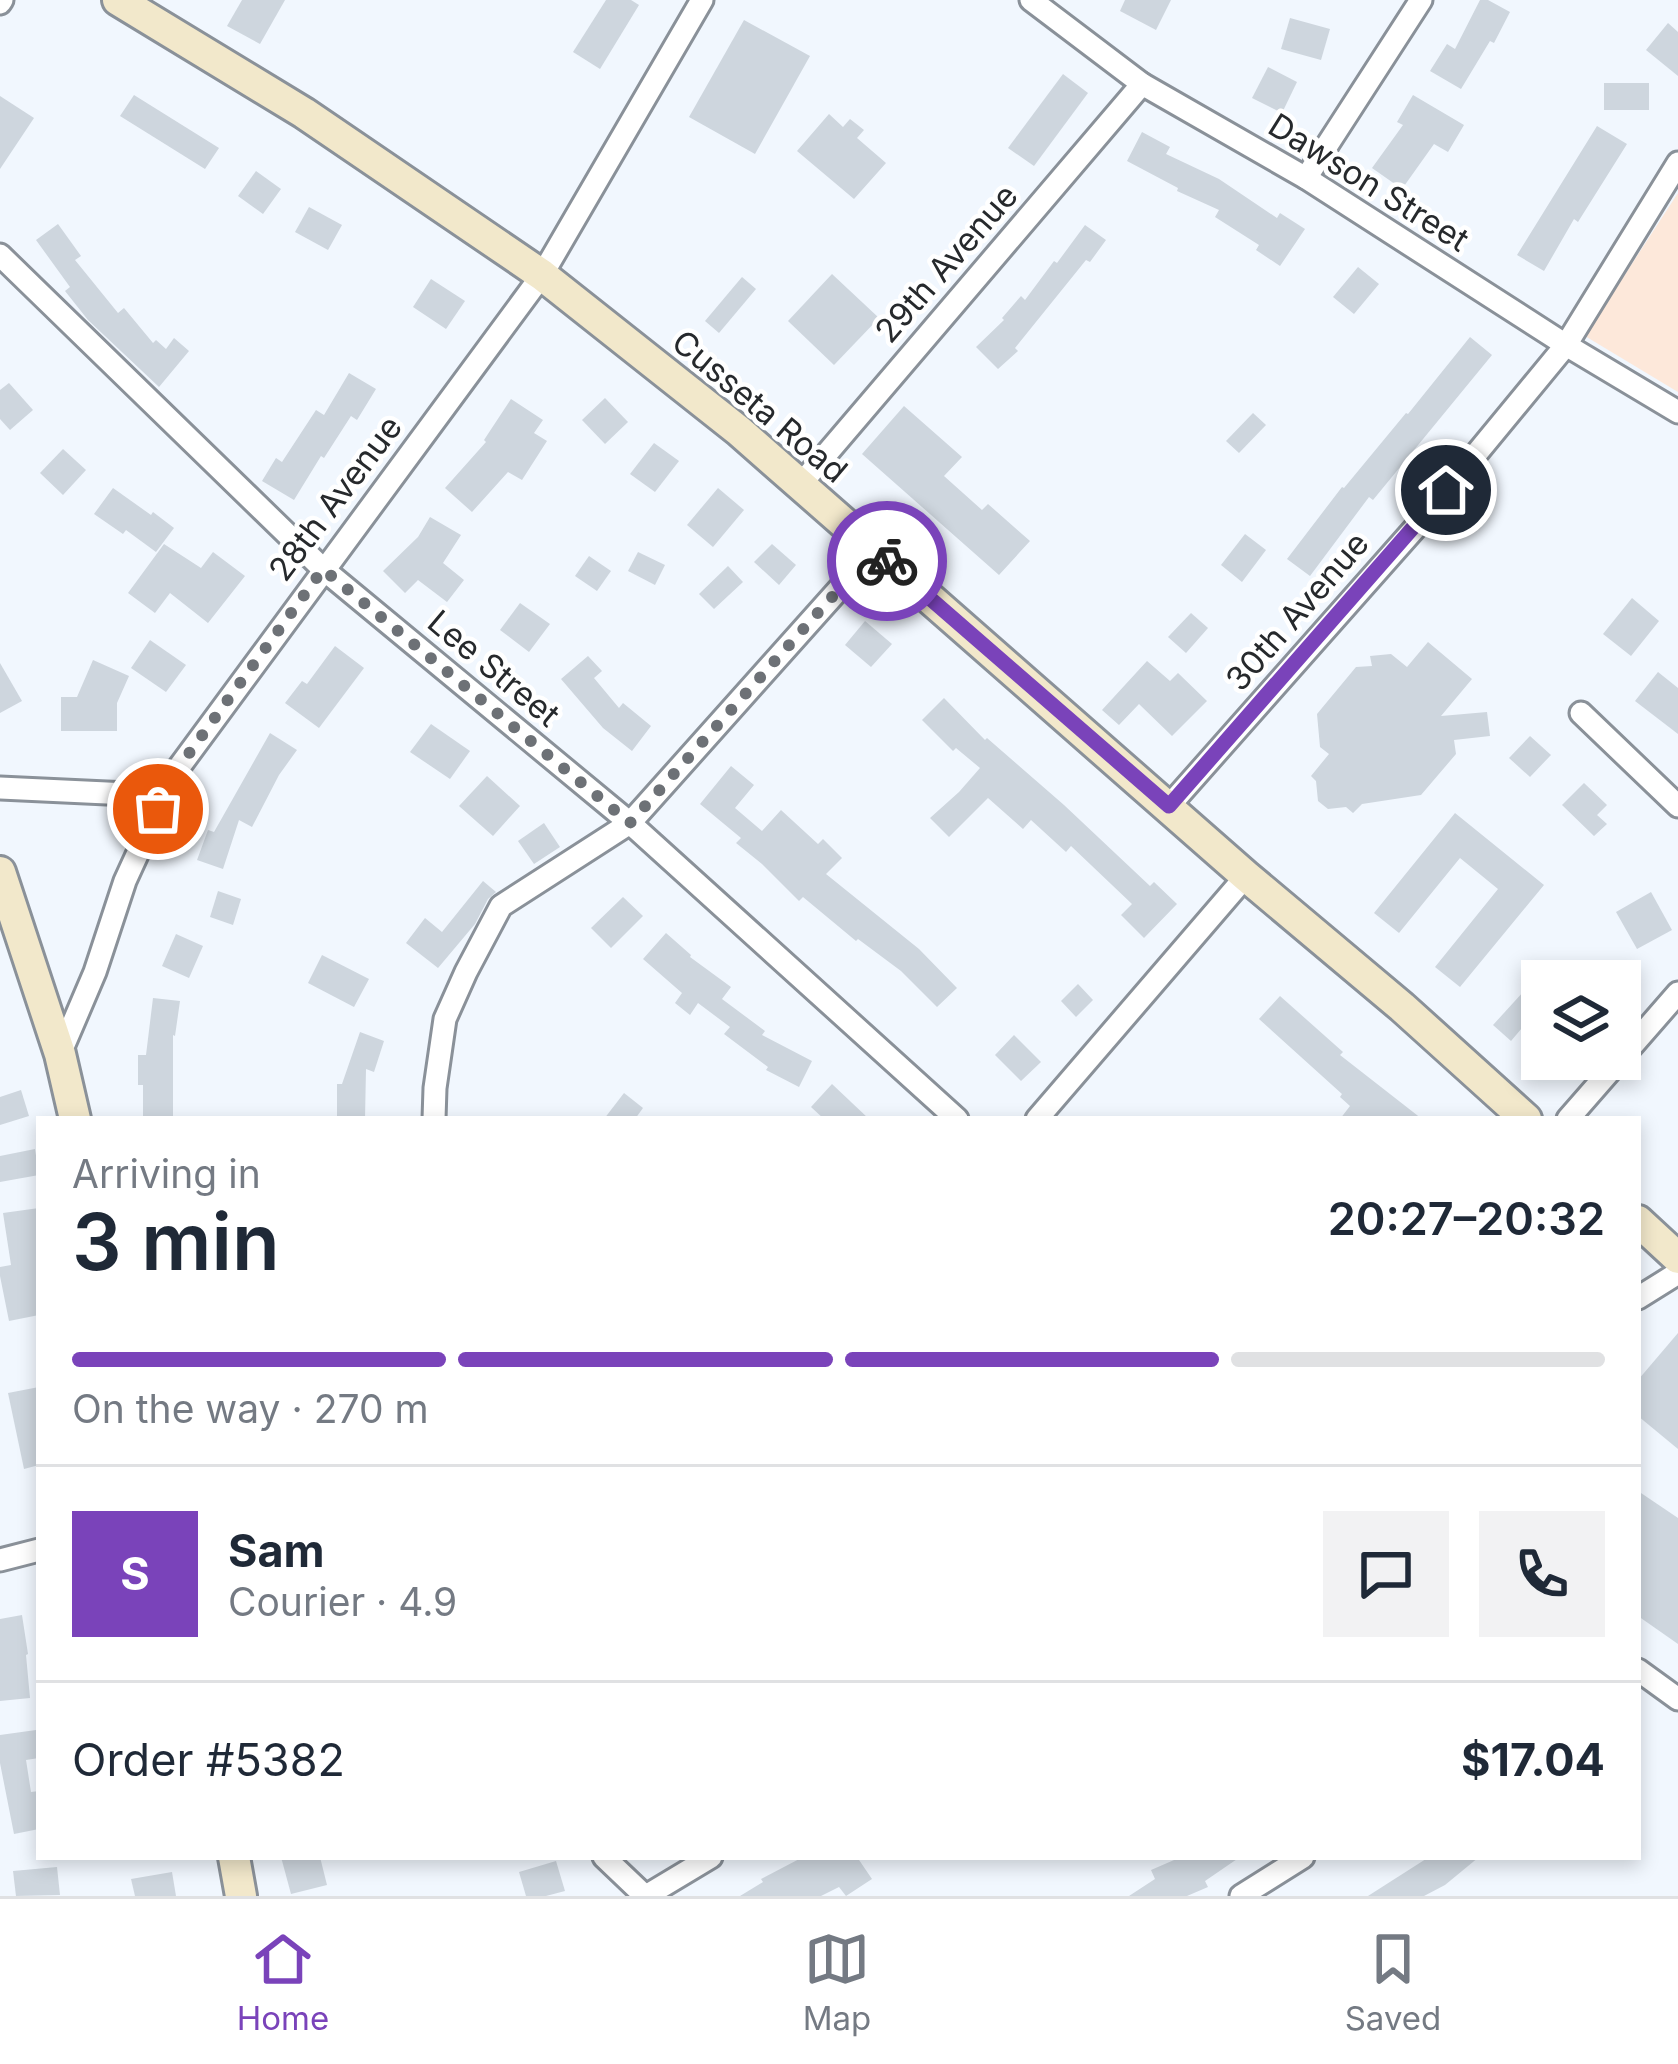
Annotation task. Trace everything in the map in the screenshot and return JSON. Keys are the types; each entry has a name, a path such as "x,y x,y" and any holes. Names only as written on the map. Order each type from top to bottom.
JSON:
{"street":[{"name":"Cusseta Road","path":"118,0 304,113 542,275 739,431 1523,1116"},
{"name":"28th Avenue","path":"60,1054 95,972 125,880 174,774 542,275 702,0"},
{"name":"Dawson Street","path":"1031,0 1058,8 1142,84 1306,178 1678,412"},
{"path":"1306,178 1421,0"},
{"name":"29th Avenue","path":"800,484 1142,84"},
{"name":"30th Avenue","path":"1169,806 1416,527 1566,345 1678,163"},
{"name":"Lee Street","path":"0,255 323,569 630,823 954,1116"},
{"path":"434,1116 445,1019 501,906 630,823 874,550"},
{"path":"1582,712 1678,806"},
{"path":"0,788 128,794 174,774"},
{"path":"0,872 60,1054 74,1116"},
{"path":"1040,1116 1246,876"},
{"path":"1571,1116 1678,992"},
{"path":"1641,1224 1678,1258"},
{"path":"1641,1296 1678,1273"},
{"path":"0,1560 36,1551"},
{"path":"1641,1672 1678,1699"},
{"path":"235,1860 242,1896"},
{"path":"607,1860 645,1896 706,1860"},
{"path":"1241,1896 1299,1860"}],"shaded area":[{"path":"1678,193 1678,392 1585,336"}],"building":[{"path":"242,0 285,0 260,44 227,26"},
{"path":"606,0 631,0 639,5 600,69 573,52"},
{"path":"1125,0 1171,0 1156,30 1120,11"},
{"path":"1480,0 1510,12 1461,89 1430,71 1447,44 1455,49"},
{"path":"1290,18 1330,29 1321,60 1281,49"},
{"path":"744,20 810,56 755,154 689,117"},
{"path":"1668,23 1678,32 1678,76 1646,50"},
{"path":"1268,67 1297,82 1282,113 1252,98"},
{"path":"1063,74 1088,93 1034,166 1008,148"},
{"path":"1604,83 1649,83 1649,110 1604,110"},
{"path":"134,95 219,148 205,169 120,116"},
{"path":"1413,95 1464,125 1448,152 1434,144 1402,189 1372,168 1403,125 1397,122"},
{"path":"0,96 34,118 0,169"},
{"path":"829,114 843,127 850,119 864,130 857,138 886,163 854,199 797,151"},
{"path":"1597,126 1627,144 1544,271 1517,255"},
{"path":"1142,132 1170,147 1166,154 1219,179 1277,218 1280,213 1305,229 1280,266 1256,250 1259,245 1215,217 1219,210 1127,161"},
{"path":"256,171 281,189 263,214 238,196"},
{"path":"309,207 342,225 328,250 295,232"},
{"path":"58,224 81,256 75,260 118,313 124,308 153,343 156,340 166,349 174,338 189,351 159,387 88,320 65,291 70,287 36,240"},
{"path":"1085,225 1106,240 1015,348 1018,351 998,369 976,347 1021,296 1025,300"},
{"path":"1358,267 1379,284 1354,314 1333,297"},
{"path":"832,274 879,318 834,365 788,321"},
{"path":"742,277 756,289 719,333 705,321"},
{"path":"431,279 465,301 446,329 413,307"},
{"path":"1470,337 1492,355 1373,500 1369,497 1310,576 1287,559 1342,487"},
{"path":"349,373 376,389 357,420 351,416 321,456 294,500 262,481 276,458 282,462 316,410 324,415"},
{"path":"9,383 33,410 10,430 0,419 0,390"},
{"path":"605,398 628,422 605,444 582,420"},
{"path":"511,399 543,420 534,433 547,441 522,480 508,472 472,512 445,488 486,442"},
{"path":"904,406 962,457 944,476 982,510 988,504 1030,541 999,575 862,454"},
{"path":"1253,413 1266,425 1239,453 1226,441"},
{"path":"654,443 679,461 655,492 630,474"},
{"path":"63,449 86,470 63,495 40,473"},
{"path":"113,488 174,528 156,552 94,514"},
{"path":"718,488 744,510 713,547 687,525"},
{"path":"430,517 461,535 443,563 464,580 447,602 418,580 405,593 383,571 418,537"},
{"path":"1245,534 1266,550 1242,582 1221,565"},
{"path":"164,544 201,568 213,552 245,576 208,623 170,593 155,613 128,593"},
{"path":"772,544 796,565 779,585 754,562"},
{"path":"638,552 665,565 655,585 628,571"},
{"path":"589,556 611,571 597,591 575,576"},
{"path":"728,566 743,582 714,609 699,594"},
{"path":"1632,598 1659,621 1631,656 1603,634"},
{"path":"520,603 550,624 529,652 500,630"},
{"path":"1191,613 1208,628 1186,653 1168,637"},
{"path":"865,621 892,644 871,667 845,645"},
{"path":"150,640 186,665 166,692 131,668"},
{"path":"1428,642 1472,679 1441,716 1487,712 1490,736 1454,740 1456,754 1421,795 1362,804 1353,813 1346,807 1328,809 1318,801 1311,776 1329,754 1320,747 1317,714 1356,667 1372,666 1370,656 1391,654 1407,667"},
{"path":"335,646 364,668 319,728 285,703 302,681 307,684"},
{"path":"588,656 602,671 594,678 619,708 623,703 651,726 632,751 603,728 561,679"},
{"path":"93,660 129,676 117,703 117,731 61,731 61,697 77,697"},
{"path":"1147,661 1170,681 1178,673 1207,701 1172,736 1139,704 1119,725 1102,710"},
{"path":"0,663 22,701 0,713"},
{"path":"1658,672 1678,688 1678,734 1635,701"},
{"path":"944,698 1150,886 1154,882 1177,904 1144,938 1121,915 1132,904 1071,846 1066,852 1031,820 1023,829 988,798 949,837 930,818 980,768 956,748 953,751 922,720"},
{"path":"431,724 470,751 450,779 410,752"},
{"path":"270,733 297,750 252,827 239,820 223,869 197,860 208,830 214,832"},
{"path":"1530,736 1551,755 1530,777 1509,758"},
{"path":"731,766 754,785 735,808 762,831 781,810 818,844 823,839 842,858 826,874 919,949 957,988 937,1007 901,971 803,897 799,901 736,843 741,838 700,804"},
{"path":"487,776 520,806 493,836 459,806"},
{"path":"1584,783 1607,805 1597,815 1607,824 1594,836 1562,805"},
{"path":"1455,813 1544,885 1460,987 1435,967 1498,889 1460,858 1399,933 1374,913"},
{"path":"544,823 560,847 534,864 518,841"},
{"path":"483,881 496,892 438,968 406,943 425,918 442,932"},
{"path":"218,891 241,899 233,925 210,917"},
{"path":"1651,892 1672,930 1637,949 1616,912"},
{"path":"623,897 643,916 611,948 591,928"},
{"path":"666,933 731,987 722,999 765,1031 762,1035 812,1061 799,1087 766,1070 724,1034 730,1027 698,1003 690,1015 675,1003 682,993 643,959"},
{"path":"176,934 203,946 189,978 162,966"},
{"path":"322,955 369,979 354,1007 308,983"},
{"path":"1078,984 1093,1000 1076,1017 1061,1001"},
{"path":"1521,994 1521,1029 1511,1041 1493,1025"},
{"path":"1280,996 1343,1052 1340,1055 1418,1116 1342,1116 1350,1106 1342,1094 1259,1019"},
{"path":"153,998 180,1001 173,1035 173,1116 143,1116 138,1055 146,1055"},
{"path":"360,1032 384,1041 374,1072 366,1069 365,1116 337,1116 337,1084 342,1084"},
{"path":"1014,1035 1041,1062 1021,1081 995,1055"},
{"path":"832,1084 866,1116 821,1116 811,1107"},
{"path":"21,1090 29,1116 0,1125 0,1097"},
{"path":"624,1093 643,1108 637,1116 606,1116"},
{"path":"35,1149 36,1176 0,1182 0,1156"},
{"path":"36,1208 36,1316 9,1321 0,1276 0,1267 11,1265 3,1213"},
{"path":"1678,1333 1678,1449 1641,1418 1641,1376"},
{"path":"36,1388 36,1466 24,1469 8,1393"},
{"path":"1641,1493 1678,1518 1678,1644 1641,1618"},
{"path":"22,1615 30,1698 0,1701 0,1619"},
{"path":"36,1730 36,1758 26,1760 31,1792 36,1791 36,1830 14,1834 0,1763 0,1735"},
{"path":"282,1860 321,1860 327,1885 291,1894"},
{"path":"797,1860 859,1860 872,1879 846,1896 839,1887 821,1896 740,1896"},
{"path":"1174,1860 1236,1860 1205,1881 1208,1887 1187,1896 1129,1896 1155,1879 1151,1870"},
{"path":"1424,1860 1475,1860 1424,1896 1368,1896"},
{"path":"556,1861 565,1891 526,1896 519,1872"},
{"path":"57,1867 60,1895 16,1896 13,1871"},
{"path":"172,1872 176,1896 135,1896 131,1879"}],"way so far":[{"path":"158,809 174,774 323,569 630,823 874,550 887,561"}],"route":[{"path":"887,561 1169,806 1446,490"}]}
